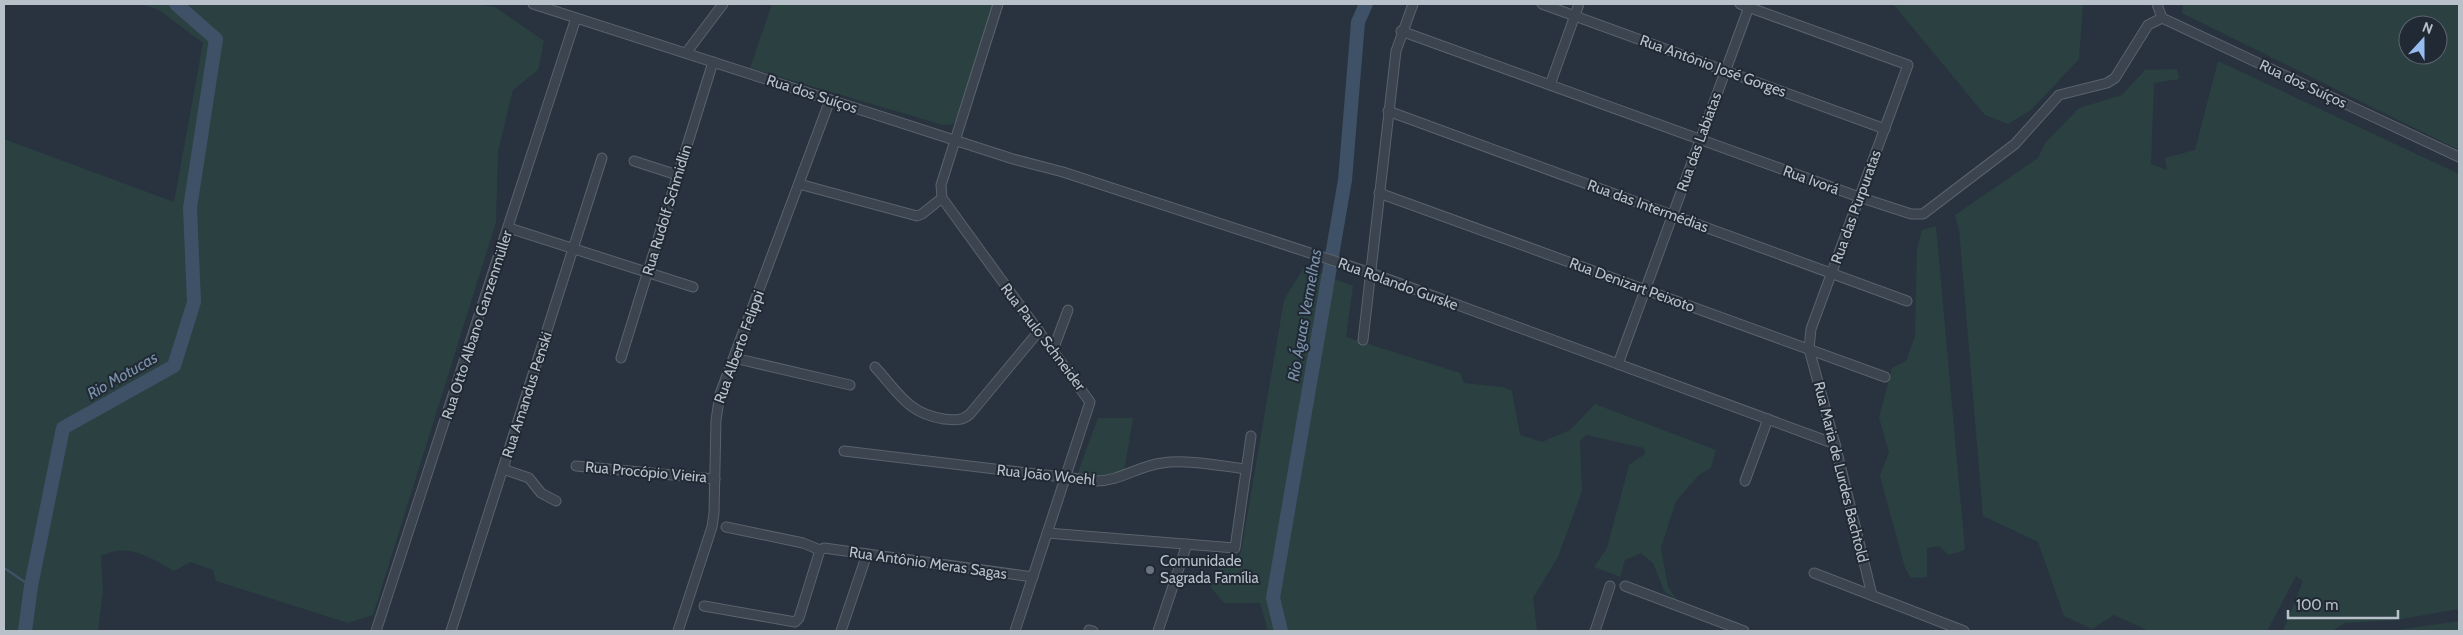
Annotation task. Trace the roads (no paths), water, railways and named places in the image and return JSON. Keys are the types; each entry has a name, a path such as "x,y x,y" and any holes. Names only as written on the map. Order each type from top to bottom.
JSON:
{"street":[{"name":"Rua dos Suíços","path":"533,4 955,140"},
{"path":"686,53 723,4"},
{"path":"799,184 917,216 942,198 941,185 998,4"},
{"path":"1363,340 1396,51 1401,31 1413,4"},
{"name":"Rua Antônio José Gorges","path":"1542,4 1884,129"},
{"path":"1550,85 1579,4"},
{"path":"2157,4 2162,18"},
{"name":"Rua das Purpuratas","path":"1746,5 1908,65 1811,329 1809,349"},
{"name":"Rua das Labiatas","path":"1618,364 1725,71 1746,5"},
{"name":"Rua Otto Albano Ganzenmüller","path":"376,631 576,18"},
{"name":"Rua dos Suíços","path":"2162,18 2459,157"},
{"name":"Rua Ivorá","path":"1401,31 1859,197 1911,214 1922,214 2015,144 2059,95 2107,83 2115,78 2148,25 2162,18"},
{"name":"Rua Rudolf Schmidlin","path":"621,358 713,62"},
{"name":"Rua Alberto Felippi","path":"678,631 712,527 717,407 830,100"},
{"name":"Rua das Intermédias","path":"1388,111 1907,302"},
{"name":"Rua Rolando Gurske","path":"955,140 1013,159 1063,172 1371,273 1835,444"},
{"name":"Rua Amandus Penski","path":"451,631 602,158"},
{"path":"634,161 678,175"},
{"name":"Rua Denizart Peixoto","path":"1379,193 1885,377"},
{"name":"Rua Paulo Schneider","path":"942,198 1090,402 1015,631"},
{"path":"509,228 693,287"},
{"path":"1052,350 1068,310"},
{"path":"874,367 916,411 928,416 961,420 970,414 1039,331"},
{"name":"Rua Maria de Lurdes Bachtold","path":"1809,349 1835,444 1872,595"},
{"path":"734,358 850,385"},
{"path":"1745,481 1768,419"},
{"path":"1047,533 1235,548 1251,436"},
{"name":"Rua João Woehl","path":"844,452 1065,479 1110,480 1152,465 1167,462 1246,469"},
{"name":"Rua Procópio Vieira","path":"576,466 715,478"},
{"path":"503,469 529,478 541,493 556,502"},
{"name":"Rua Antônio Meras Sagas","path":"726,527 803,543 822,549 1033,577"},
{"path":"1158,631 1187,544"},
{"path":"704,606 795,622 799,618 822,549"},
{"path":"842,631 867,554"},
{"path":"1814,573 1964,631"},
{"path":"1595,631 1610,586"},
{"path":"1624,586 1744,631"}],"waterway":[{"name":"Rio Motucas","path":"25,631 31,586 63,428 174,366 194,302 190,208 216,39 176,4"},
{"name":"Rio Águas Vermelhas","path":"1281,631 1273,598 1345,180 1358,22 1366,4"},
{"path":"4,568 31,586"}],"place":[{"name":"Comunidade Sagrada Família","path":"1150,570"}]}
